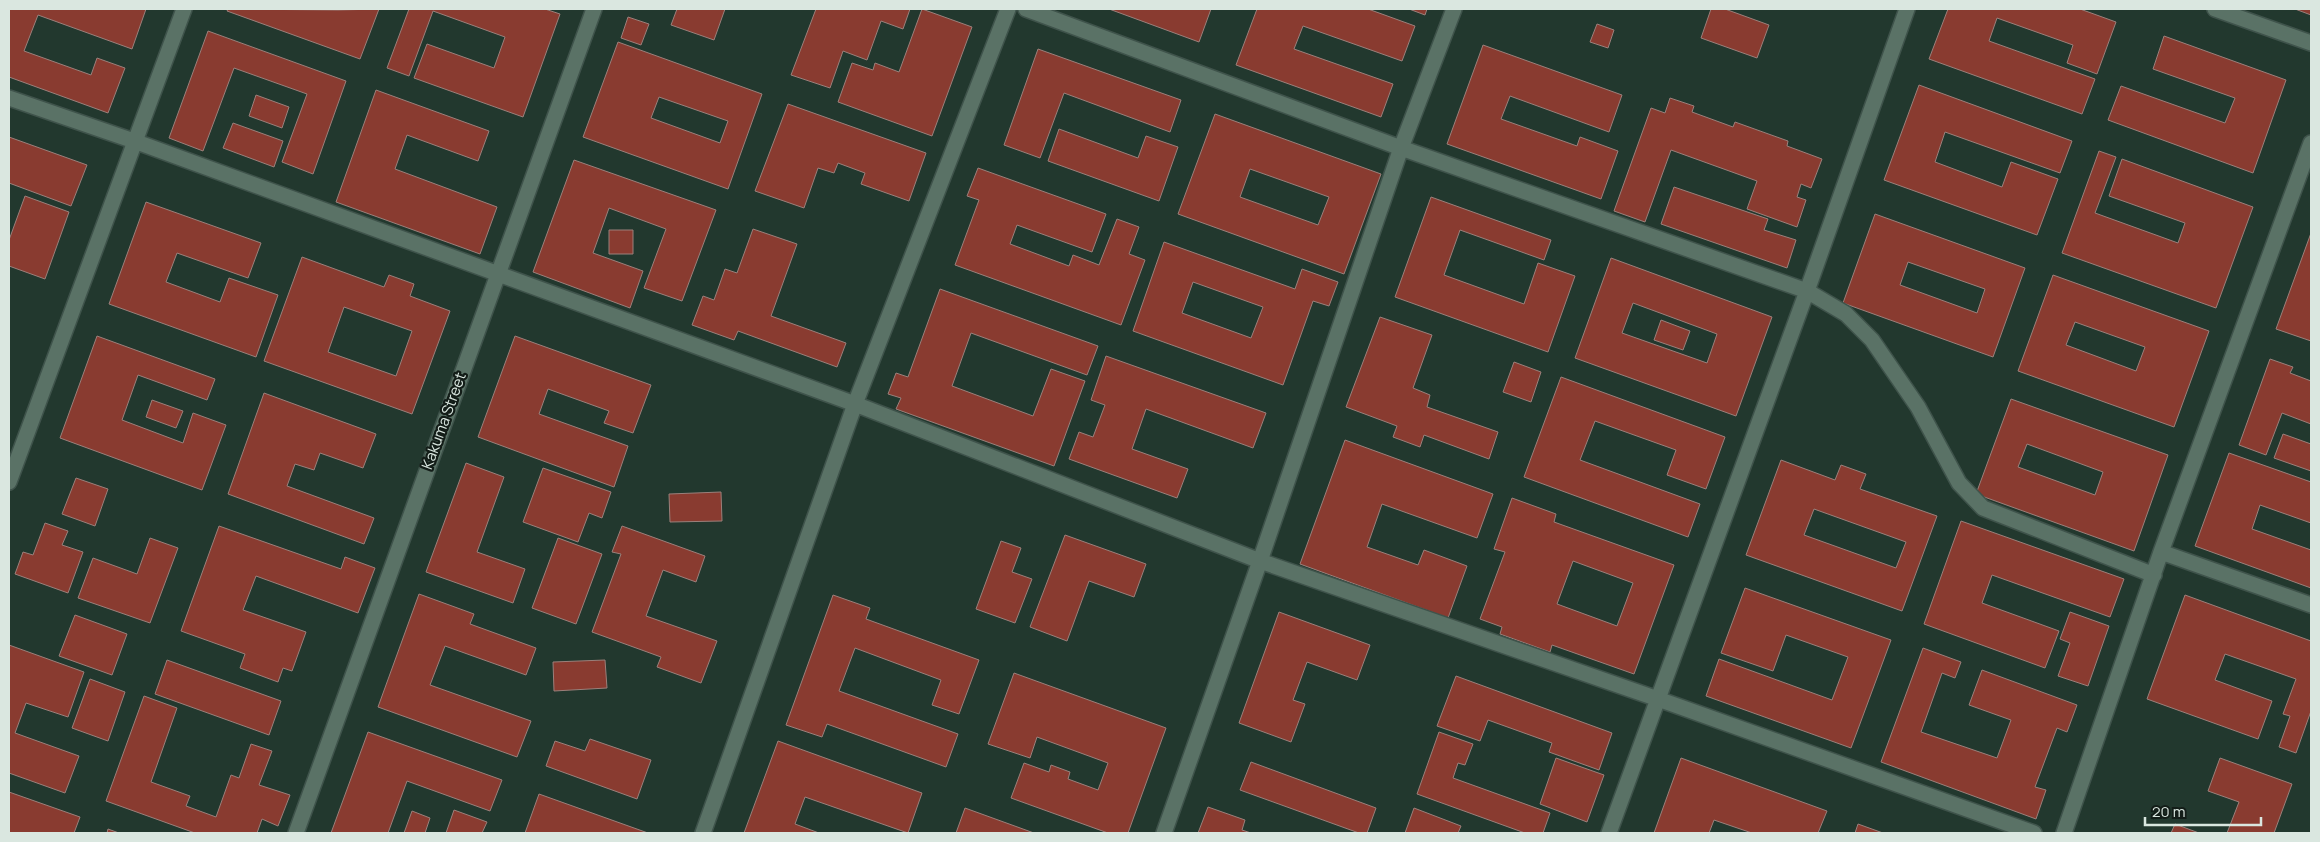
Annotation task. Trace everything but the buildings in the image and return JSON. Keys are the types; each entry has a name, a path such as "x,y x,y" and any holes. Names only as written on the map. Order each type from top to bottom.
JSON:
{"street":[{"path":"9,482 184,9"},
{"name":"Kakuma Street","path":"296,833 594,9"},
{"path":"703,833 855,404 1008,9"},
{"path":"1026,9 1401,148 1807,291 1846,314 1872,340 1918,407 1959,483 1983,508 2154,575"},
{"path":"1164,833 1260,561 1401,148 1454,9"},
{"path":"1609,833 1807,291 1907,9"},
{"path":"2215,9 2311,43"},
{"path":"9,98 134,141 855,404 1260,561 1658,699 2034,833"},
{"path":"2064,833 2161,552 2311,143"},
{"path":"2161,552 2311,605"}]}
